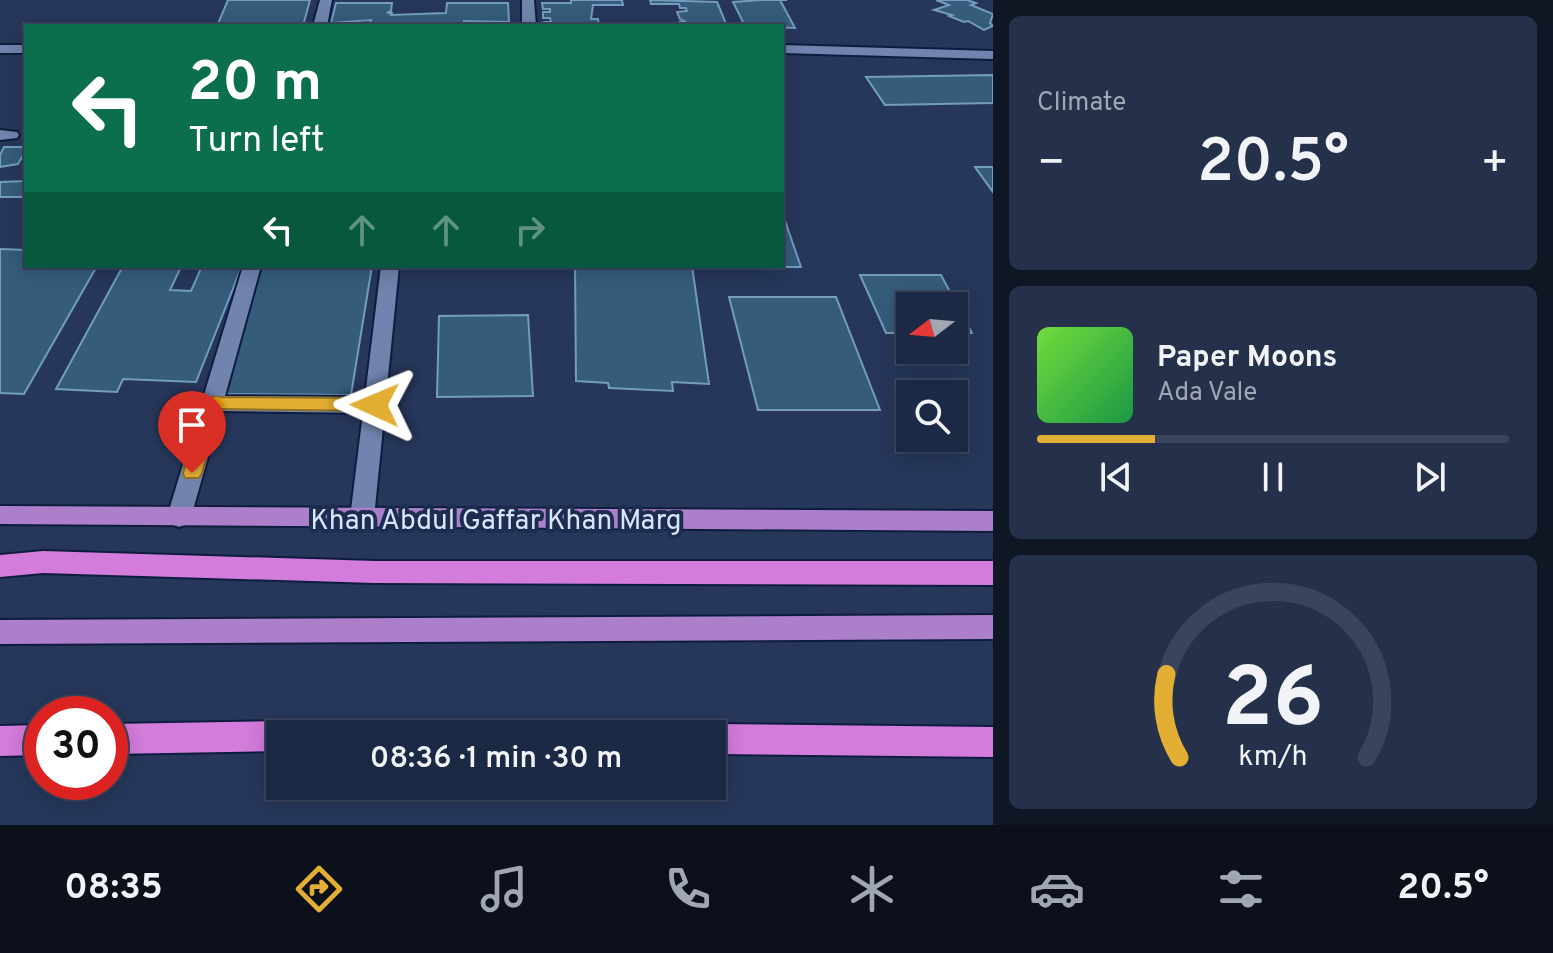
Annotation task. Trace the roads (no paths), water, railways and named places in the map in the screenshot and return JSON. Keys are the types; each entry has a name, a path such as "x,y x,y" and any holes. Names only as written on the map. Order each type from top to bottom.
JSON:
{"highway":[{"path":"0,566 43,562 375,572 993,573"},
{"path":"128,739 266,736"},
{"path":"726,739 993,742"},
{"path":"0,741 24,740"}],"main road":[{"name":"Khan Abdul Gaffar Khan Marg","path":"0,515 993,521"},
{"path":"0,632 993,627"}],"street":[{"path":"320,24 326,0"},
{"path":"528,0 529,24"},
{"path":"0,49 24,49"},
{"path":"784,49 993,55"},
{"path":"179,517 251,268"},
{"path":"362,518 390,268"},
{"path":"212,403 375,405"}]}
